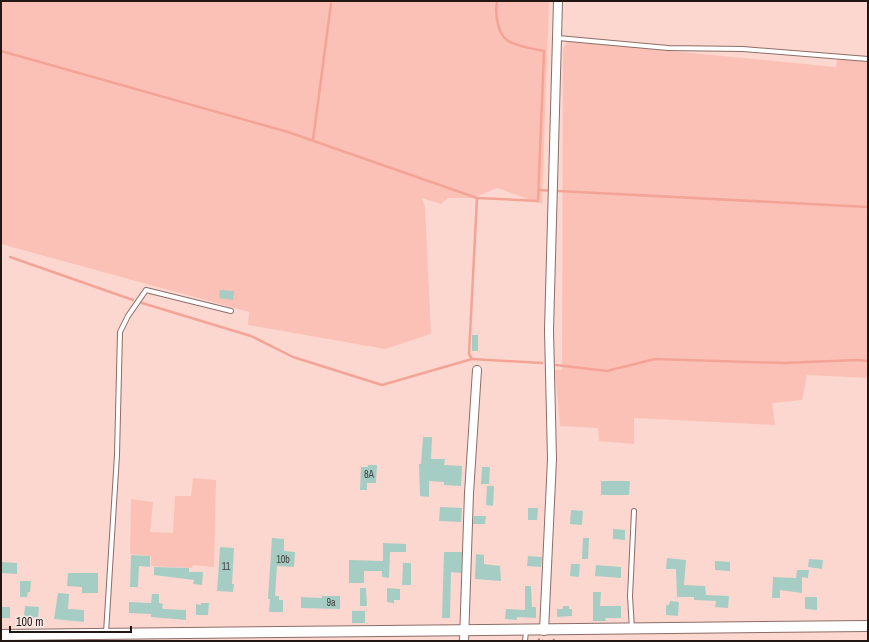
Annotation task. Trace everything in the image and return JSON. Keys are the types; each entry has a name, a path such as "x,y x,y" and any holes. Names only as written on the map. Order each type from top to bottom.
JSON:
{"street":[{"path":"543,637 552,459 548,367 558,1"},
{"path":"465,636 469,493 477,370"},
{"path":"1,635 543,637 632,630 868,626"}],"lane":[{"path":"558,38 668,48 743,48 868,59"},
{"path":"105,635 117,455 120,332 128,316 146,290 231,311"},
{"path":"632,630 630,596 634,511"}],"path":[{"path":"549,641 557,639"}],"shaded area":[{"path":"1,1 549,1 542,204 497,188 474,198 448,198 441,204 422,198 425,207 431,334 385,349 248,325 249,312 1,244"},
{"path":"568,41 836,67 837,58 868,60 868,378 807,375 802,400 772,403 775,425 634,418 634,444 599,441 598,428 560,426 555,370 562,370 563,49"},
{"path":"193,478 216,480 214,567 193,565 192,568 151,566 151,556 130,554 131,499 153,502 150,532 173,533 175,496 191,496"}],"building":[{"path":"220,290 234,291 233,300 219,298"},
{"path":"472,335 478,335 478,351 472,351"},
{"path":"423,437 432,437 431,459 445,459 444,465 462,466 461,486 444,485 444,482 429,481 429,497 420,496 419,464 421,464"},
{"path":"368,465 377,465 376,483 367,483 367,490 360,490 361,467 368,467"},
{"path":"482,467 490,467 489,484 481,484"},
{"path":"601,481 630,481 629,495 601,495"},
{"path":"487,486 494,486 493,506 486,505"},
{"path":"440,507 462,508 461,522 439,521"},
{"path":"528,508 538,508 537,520 528,520"},
{"path":"571,510 583,511 582,525 570,524"},
{"path":"474,516 486,516 485,524 473,524"},
{"path":"613,529 625,530 625,540 613,539"},
{"path":"272,538 284,539 284,551 295,552 294,567 277,566 275,596 279,596 279,600 283,600 283,612 269,612 270,599 268,599"},
{"path":"583,538 589,538 588,559 582,559"},
{"path":"383,543 406,544 406,552 390,552 389,578 382,577 382,571 364,571 364,583 349,583 349,560 383,561"},
{"path":"220,547 234,548 233,592 217,591"},
{"path":"444,552 462,552 461,573 451,572 450,618 442,618"},
{"path":"476,554 484,555 484,564 500,566 501,581 475,579"},
{"path":"131,555 150,556 150,567 139,566 138,587 130,587"},
{"path":"528,556 542,557 541,567 527,566"},
{"path":"667,558 686,560 684,585 705,586 706,595 729,596 728,608 715,607 716,601 694,600 694,597 677,597 676,569 666,569"},
{"path":"809,559 823,560 822,569 808,567"},
{"path":"715,561 730,562 730,571 715,570"},
{"path":"1,562 17,563 17,574 1,573"},
{"path":"403,563 411,563 411,585 402,585"},
{"path":"571,564 580,564 579,577 570,576"},
{"path":"596,565 621,567 621,578 595,576"},
{"path":"154,567 189,568 189,572 203,572 202,585 193,584 194,580 154,575"},
{"path":"797,570 809,570 808,578 802,577 802,593 780,590 780,598 772,598 773,577 796,578"},
{"path":"68,573 98,573 98,593 82,593 82,587 67,586"},
{"path":"20,581 31,581 30,592 28,592 27,597 20,597"},
{"path":"525,586 531,586 532,607 536,607 536,618 517,617 517,620 505,619 506,609 525,610"},
{"path":"360,588 366,588 367,606 360,606"},
{"path":"387,588 400,589 400,600 394,600 394,603 387,602"},
{"path":"593,592 601,592 600,606 621,606 621,618 605,618 606,621 593,621"},
{"path":"58,593 69,594 68,609 84,610 84,622 54,619"},
{"path":"152,594 159,594 159,603 163,604 162,608 164,609 186,610 186,620 151,617 151,614 129,613 129,602 151,603"},
{"path":"322,596 340,596 340,609 301,608 301,597 322,598"},
{"path":"805,597 817,597 817,610 805,609"},
{"path":"670,601 679,602 678,616 666,615 666,605 669,605"},
{"path":"201,603 209,603 208,615 196,615 196,604 201,605"},
{"path":"25,606 39,607 38,618 24,617"},
{"path":"563,606 569,606 569,609 572,609 572,616 557,617 557,609 563,609"},
{"path":"1,607 10,607 10,618 1,618"},
{"path":"352,611 365,611 365,623 352,623"}],"waterway":[{"path":"1,51 288,132 477,198 538,201 544,51 514,44 504,37 498,22 496,11 497,1"},
{"path":"313,140 331,4"},
{"path":"539,190 868,207"},
{"path":"142,303 251,336 293,357 382,385 472,359 469,354 477,198"},
{"path":"10,257 133,300"},
{"path":"472,359 542,363"},
{"path":"556,365 607,371 655,359 784,363 857,360 868,361"}]}
